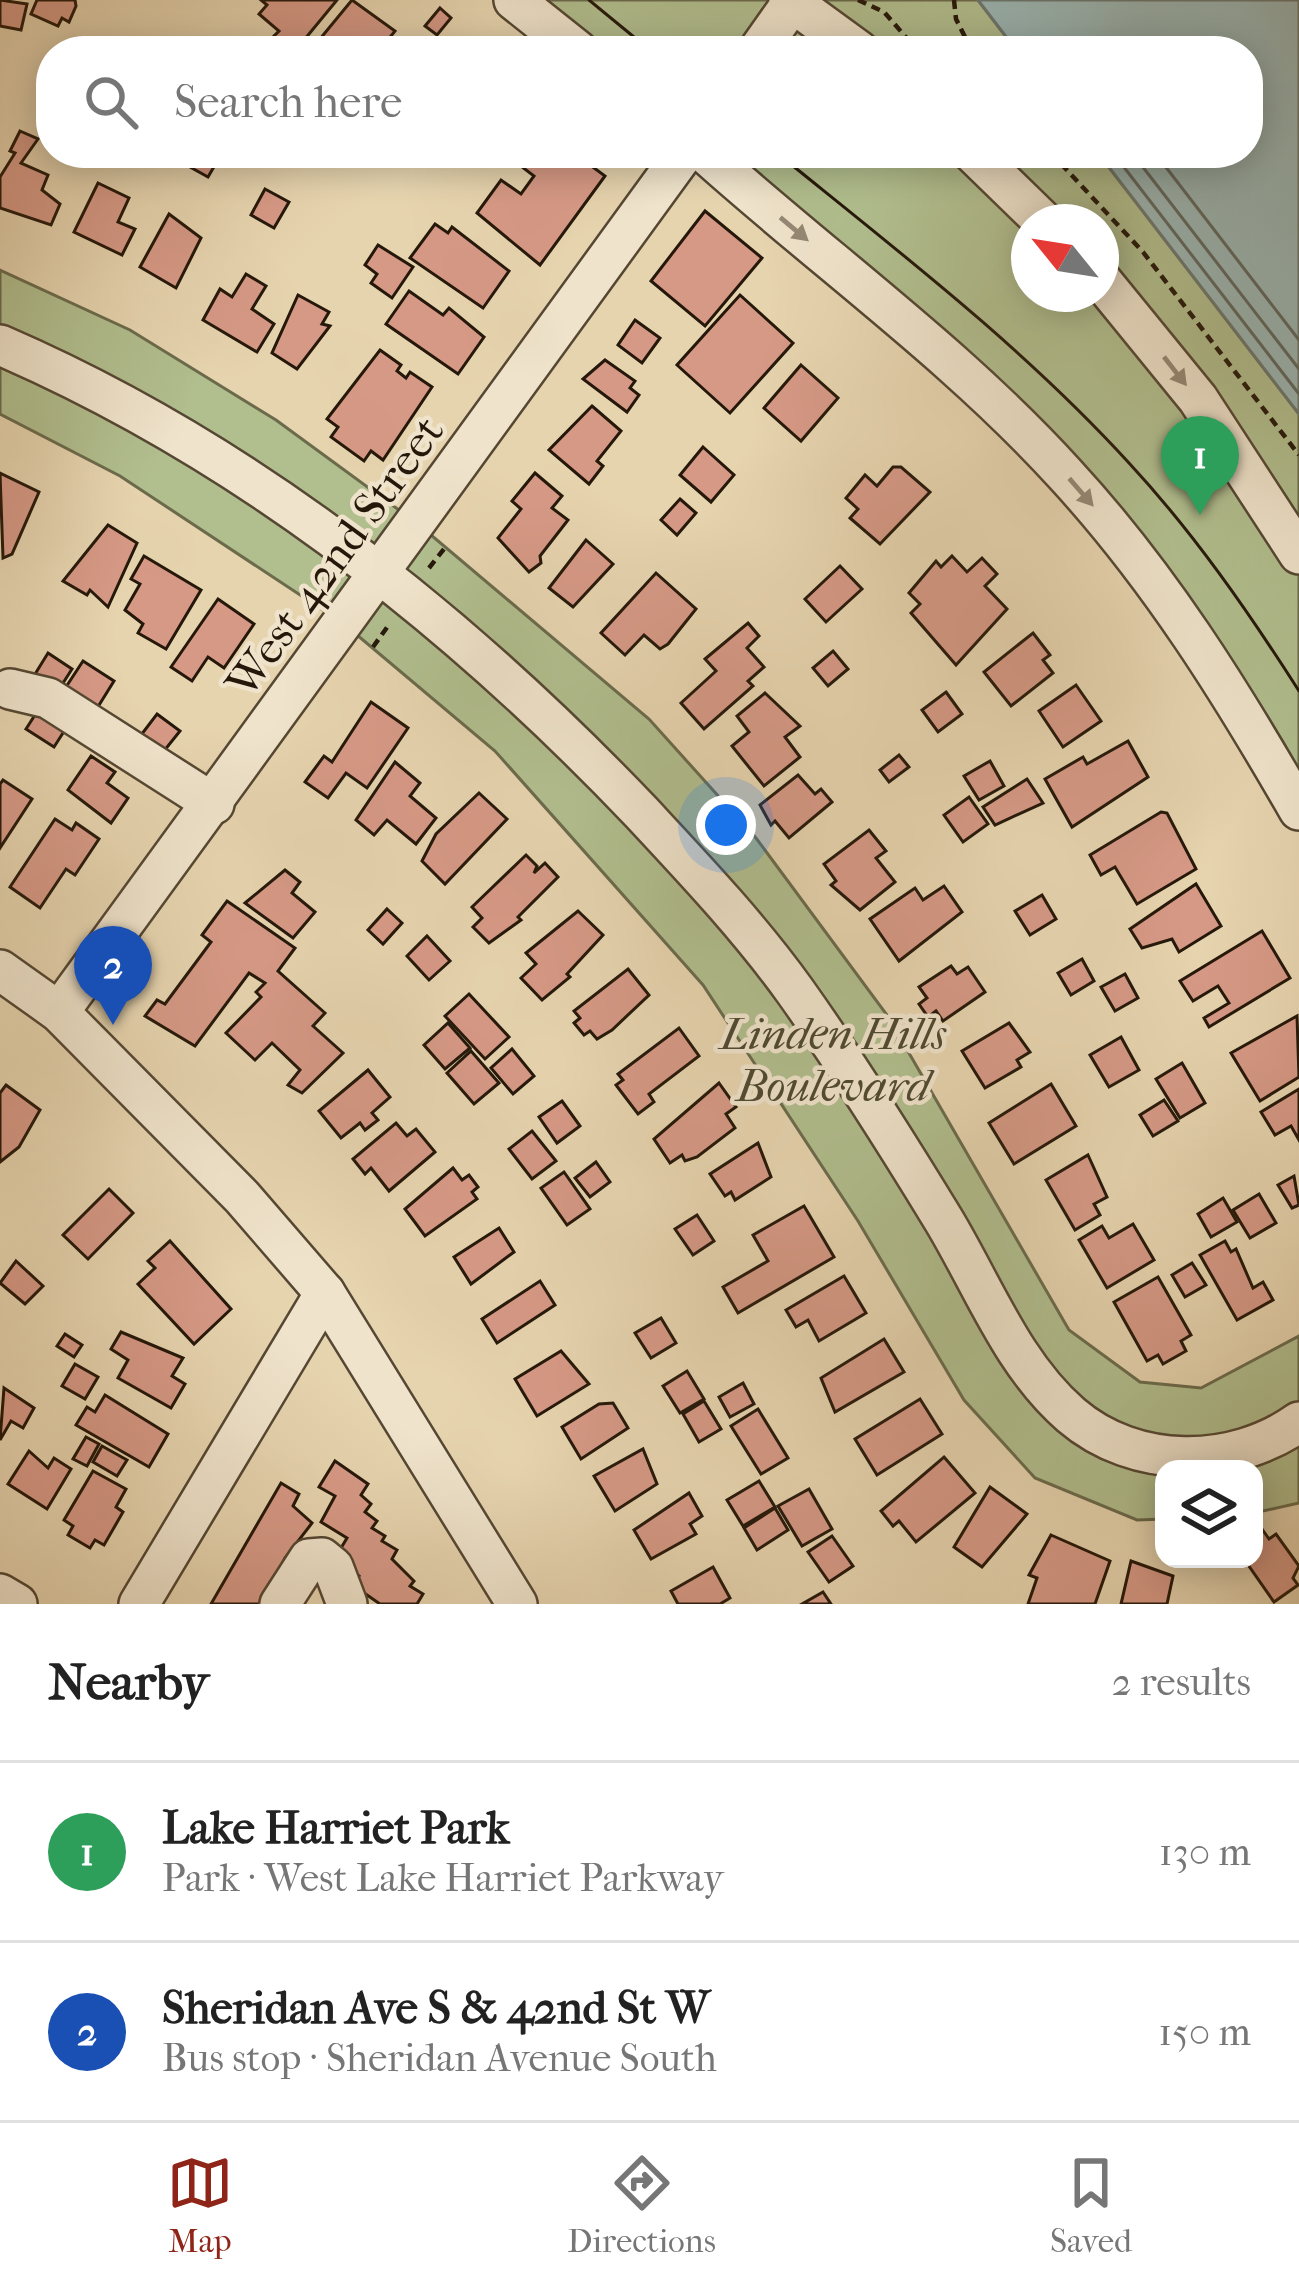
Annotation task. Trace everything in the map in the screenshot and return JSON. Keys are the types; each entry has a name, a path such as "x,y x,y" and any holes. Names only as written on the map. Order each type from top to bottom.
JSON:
{"street":[{"path":"514,0 559,36"},
{"path":"768,36 792,1 839,36"},
{"name":"West 42nd Street","path":"59,1012 673,168"},
{"path":"723,168 896,316 1063,471 1138,558 1207,654 1299,809"},
{"path":"988,168 1025,204"},
{"path":"1119,302 1198,399 1299,554"},
{"path":"0,345 189,442 381,573 529,699 710,886 794,990 944,1220 1039,1383 1075,1418 1118,1443 1166,1456 1216,1456 1292,1441"},
{"path":"10,689 48,698 214,804"},
{"path":"0,970 59,1012 242,1197 326,1293 518,1604"},
{"path":"139,1604 326,1293"},
{"path":"280,1604 309,1558 322,1558 333,1567 347,1604"},
{"path":"0,1594 17,1604"}],"path":[{"path":"858,0 871,2 884,12 904,36"},
{"path":"954,0 964,36"},
{"path":"1065,168 1143,252 1299,455"}],"green space":[{"path":"514,0 978,0 1006,36 559,36"},
{"path":"721,168 1110,168 1299,414 1299,810 1138,558"},
{"name":"Linden Hills Boulevard","path":"0,270 130,330 276,420 418,524 649,719 756,838 887,1015 1069,1330 1140,1382 1201,1388 1299,1336 1299,1503 1263,1511 1263,1460 1155,1460 1155,1519 1137,1520 1035,1478 964,1400 858,1221 703,985 495,751 344,624 120,476 0,414"}],"water":[{"path":"978,0 1299,0 1299,414 1110,168 1263,168 1263,36 1006,36"}],"building":[{"path":"0,0 27,4 21,30 0,26"},
{"path":"37,0 75,0 76,6 69,22 62,18 58,26 31,14"},
{"path":"261,0 337,0 307,36 274,36 279,31 259,14 267,5"},
{"path":"352,0 395,31 391,36 322,36"},
{"path":"440,8 451,18 437,35 425,26"},
{"path":"20,131 36,138 21,163 48,175 42,190 60,204 51,225 0,208 0,177 15,153 10,151"},
{"path":"192,168 213,168 208,177"},
{"path":"524,168 594,168 605,176 540,265 477,213 501,180 521,194 534,176"},
{"path":"98,183 129,198 118,222 135,229 122,255 74,232"},
{"path":"265,189 289,202 274,228 251,215"},
{"path":"705,211 762,258 705,326 651,281"},
{"path":"169,214 201,238 176,288 140,267"},
{"path":"435,224 448,233 452,227 509,271 483,308 410,258"},
{"path":"378,245 413,267 392,298 371,283 377,274 365,265"},
{"path":"246,274 266,286 252,309 274,324 257,352 203,320 220,289 232,297"},
{"path":"409,291 443,315 449,308 484,337 458,374 386,324"},
{"path":"298,295 329,312 322,324 330,326 297,369 272,353"},
{"path":"740,295 793,343 730,413 677,365"},
{"path":"635,320 660,338 642,363 618,345"},
{"path":"380,350 401,365 397,371 406,378 410,372 432,387 383,460 371,451 364,461 331,437 338,427 327,419"},
{"path":"605,360 635,381 630,388 639,395 627,412 583,379"},
{"path":"801,365 838,398 801,441 764,408"},
{"path":"592,406 621,431 597,461 603,466 589,484 549,450"},
{"path":"703,447 734,475 711,502 680,475"},
{"path":"893,467 901,467 930,492 880,544 850,518 858,509 846,498 865,475 877,486"},
{"path":"0,473 39,492 12,554 3,558"},
{"path":"535,473 562,496 552,508 568,520 540,556 541,563 529,572 498,538 521,509 512,501"},
{"path":"680,499 696,513 677,535 661,520"},
{"path":"108,525 137,543 108,607 90,590 87,595 63,581"},
{"path":"586,540 613,564 573,607 549,588"},
{"path":"144,556 201,590 166,649 138,633 143,624 125,610 140,584 131,579"},
{"path":"952,556 967,572 982,558 997,574 985,586 1007,609 956,665 911,613 920,604 909,593 936,561 941,567"},
{"path":"840,566 862,589 826,622 805,599"},
{"path":"656,573 696,609 668,644 660,649 644,635 625,655 601,633"},
{"path":"218,599 254,624 224,668 208,657 192,681 171,667"},
{"path":"748,623 759,636 747,648 764,667 748,681 753,686 704,729 681,703 716,671 705,659"},
{"path":"1033,633 1050,655 1043,660 1053,673 1011,706 984,672"},
{"path":"833,651 848,669 828,686 813,668"},
{"path":"48,653 72,669 56,694 32,679"},
{"path":"83,661 114,681 96,710 64,690"},
{"path":"1076,685 1101,721 1063,747 1039,711"},
{"path":"946,692 962,714 938,732 922,710"},
{"path":"765,693 800,726 785,737 800,757 764,786 732,746 749,732 737,716"},
{"path":"371,702 408,728 367,788 346,773 328,798 305,782 324,756 332,762"},
{"path":"42,704 70,722 54,747 26,729"},
{"path":"157,714 180,731 160,756 138,739"},
{"path":"1128,741 1148,777 1072,827 1045,779 1083,757 1087,764"},
{"path":"899,755 909,767 889,782 880,770"},
{"path":"91,756 115,772 107,783 128,798 111,823 68,790"},
{"path":"990,761 1004,786 979,800 964,776"},
{"path":"395,762 420,783 410,796 436,818 416,844 387,820 374,835 356,820"},
{"path":"798,775 815,794 821,789 832,802 789,838 775,821 771,825 760,805"},
{"path":"1027,779 1043,803 995,825 983,807"},
{"path":"3,780 32,799 0,848 0,784"},
{"path":"479,793 507,819 445,884 422,861 436,834"},
{"path":"969,797 988,824 963,842 944,815"},
{"path":"1161,812 1167,813 1196,869 1137,904 1115,867 1101,875 1090,855"},
{"path":"55,819 72,830 76,823 99,839 75,875 66,869 40,908 10,887"},
{"path":"869,830 886,851 876,858 895,882 860,910 831,885 836,881 824,864"},
{"path":"526,855 537,866 534,873 545,863 558,877 518,917 521,920 489,943 473,927 482,918 472,907"},
{"path":"285,870 300,882 292,893 315,912 293,938 245,903"},
{"path":"1196,884 1221,926 1179,952 1172,939 1142,948 1130,929"},
{"path":"944,886 962,912 899,961 870,919 915,888 923,900"},
{"path":"1042,895 1056,919 1030,935 1015,911"},
{"path":"227,901 295,948 278,971 325,1013 313,1026 343,1053 302,1093 288,1085 300,1070 272,1043 255,1060 226,1033 261,997 256,992 265,983 249,973 195,1046 145,1016 157,1000 165,1004 211,942 202,935"},
{"path":"387,909 402,923 383,944 368,930"},
{"path":"578,911 603,935 567,974 570,977 542,1000 521,978 536,964 526,953"},
{"path":"1262,931 1290,978 1209,1027 1204,1018 1229,1003 1218,986 1193,1001 1180,981"},
{"path":"427,936 450,961 429,980 407,956"},
{"path":"1082,959 1094,981 1071,995 1058,973"},
{"path":"951,966 957,974 968,967 985,992 943,1021 936,1011 928,1017 919,1004 927,998 919,987"},
{"path":"628,969 649,995 612,1030 597,1039 590,1031 584,1035 574,1023 580,1018 574,1011"},
{"path":"1125,974 1138,998 1115,1011 1101,987"},
{"path":"469,994 509,1037 485,1059 445,1016"},
{"path":"1297,1016 1299,1077 1260,1101 1231,1053"},
{"path":"448,1023 470,1048 445,1069 424,1045"},
{"path":"1009,1023 1030,1052 1017,1060 1021,1067 985,1088 962,1051"},
{"path":"679,1028 699,1056 649,1094 654,1102 638,1114 616,1085 623,1080 618,1074"},
{"path":"1121,1037 1139,1070 1109,1087 1090,1055"},
{"path":"512,1049 534,1076 513,1094 491,1068"},
{"path":"471,1051 499,1083 474,1104 447,1073"},
{"path":"1182,1063 1205,1103 1180,1118 1156,1079"},
{"path":"368,1070 390,1097 372,1113 378,1120 365,1130 360,1123 341,1138 319,1111"},
{"path":"719,1083 736,1107 726,1114 735,1128 697,1157 685,1161 682,1155 670,1163 654,1139"},
{"path":"1051,1084 1076,1126 1014,1164 989,1123"},
{"path":"6,1085 40,1110 19,1147 0,1162 0,1093"},
{"path":"1299,1089 1299,1140 1291,1126 1275,1135 1261,1112"},
{"path":"1164,1100 1178,1121 1153,1136 1140,1115"},
{"path":"562,1101 580,1126 557,1143 539,1117"},
{"path":"396,1123 407,1136 416,1129 435,1152 389,1191 371,1168 365,1174 353,1159"},
{"path":"532,1131 556,1161 532,1179 509,1149"},
{"path":"758,1143 771,1177 735,1200 731,1192 725,1196 710,1174"},
{"path":"1088,1155 1107,1197 1094,1204 1100,1215 1075,1230 1046,1180"},
{"path":"596,1162 610,1182 590,1197 575,1178"},
{"path":"453,1168 462,1180 469,1175 478,1187 472,1192 477,1199 425,1236 405,1209"},
{"path":"564,1172 590,1209 567,1225 541,1188"},
{"path":"1294,1176 1299,1205 1292,1208 1278,1185"},
{"path":"109,1189 133,1213 88,1259 63,1235"},
{"path":"1259,1194 1276,1223 1250,1238 1233,1210"},
{"path":"1223,1198 1237,1222 1211,1237 1198,1214"},
{"path":"804,1206 834,1257 738,1313 723,1287 768,1261 753,1235"},
{"path":"697,1215 714,1241 693,1255 675,1229"},
{"path":"1133,1224 1154,1260 1107,1288 1079,1240 1102,1226 1109,1238"},
{"path":"499,1228 514,1252 471,1284 454,1257"},
{"path":"170,1241 231,1309 194,1344 138,1284 155,1268 148,1261"},
{"path":"1225,1241 1231,1252 1236,1249 1253,1288 1263,1282 1273,1300 1237,1320 1200,1255"},
{"path":"16,1261 43,1286 25,1304 0,1283"},
{"path":"1192,1263 1206,1285 1185,1297 1172,1275"},
{"path":"844,1276 866,1313 819,1341 808,1320 796,1327 786,1310"},
{"path":"1158,1277 1191,1335 1181,1341 1186,1351 1163,1364 1158,1355 1147,1361 1114,1302"},
{"path":"540,1281 555,1305 497,1343 482,1319"},
{"path":"661,1318 676,1343 651,1358 635,1333"},
{"path":"121,1332 183,1358 172,1376 185,1384 171,1408 118,1378 128,1360 111,1349"},
{"path":"65,1334 82,1345 74,1357 57,1346"},
{"path":"884,1339 904,1372 835,1412 821,1378"},
{"path":"561,1351 589,1384 537,1416 515,1379"},
{"path":"75,1364 98,1377 85,1399 62,1386"},
{"path":"687,1371 704,1399 680,1413 663,1386"},
{"path":"743,1383 754,1404 730,1417 719,1397"},
{"path":"4,1388 34,1408 23,1428 11,1421 0,1440"},
{"path":"105,1395 168,1434 149,1467 76,1425 87,1407 95,1412"},
{"path":"920,1399 942,1434 877,1475 855,1439"},
{"path":"704,1401 721,1429 699,1442 683,1414"},
{"path":"613,1403 628,1428 581,1459 562,1427 599,1404"},
{"path":"758,1409 788,1458 761,1474 731,1426"},
{"path":"86,1437 99,1444 87,1466 73,1459"},
{"path":"102,1446 127,1460 117,1476 93,1462"},
{"path":"643,1449 657,1484 615,1511 594,1476"},
{"path":"29,1451 48,1468 54,1458 71,1469 47,1509 8,1484"},
{"path":"944,1457 975,1493 916,1542 899,1521 893,1526 881,1511"},
{"path":"335,1461 368,1484 361,1495 371,1504 365,1512 377,1521 372,1528 385,1536 382,1541 397,1550 392,1559 414,1581 410,1586 423,1594 417,1604 380,1604 354,1586 359,1576 335,1558 347,1538 321,1522 335,1496 319,1487"},
{"path":"93,1471 126,1489 116,1507 123,1512 104,1545 95,1540 90,1548 68,1535 73,1526 64,1520"},
{"path":"759,1481 775,1507 743,1526 727,1500"},
{"path":"281,1483 299,1494 293,1506 312,1523 285,1558 263,1604 211,1604"},
{"path":"990,1487 1027,1514 982,1567 954,1547"},
{"path":"809,1489 832,1529 802,1546 778,1506"},
{"path":"689,1493 702,1516 690,1524 696,1534 651,1559 634,1530"},
{"path":"775,1508 788,1530 757,1550 744,1528"},
{"path":"1263,1530 1269,1539 1276,1534 1299,1566 1293,1578 1298,1585 1274,1602 1250,1568 1263,1568"},
{"path":"1051,1535 1110,1561 1095,1604 1028,1604 1037,1578 1029,1575"},
{"path":"832,1536 853,1566 829,1582 808,1552"},
{"path":"1131,1561 1173,1576 1167,1604 1121,1604"},
{"path":"713,1567 730,1598 720,1604 678,1604 671,1591"},
{"path":"823,1592 831,1604 802,1604"}],"tram line":[{"path":"589,0 633,36"},
{"path":"795,168 959,301 1088,420 1197,544 1299,691"}],"place":[{"name":"Lake Harriet Park","path":"1200,515"},
{"name":"Sheridan Ave S & 42nd St W","path":"113,1025"}]}
